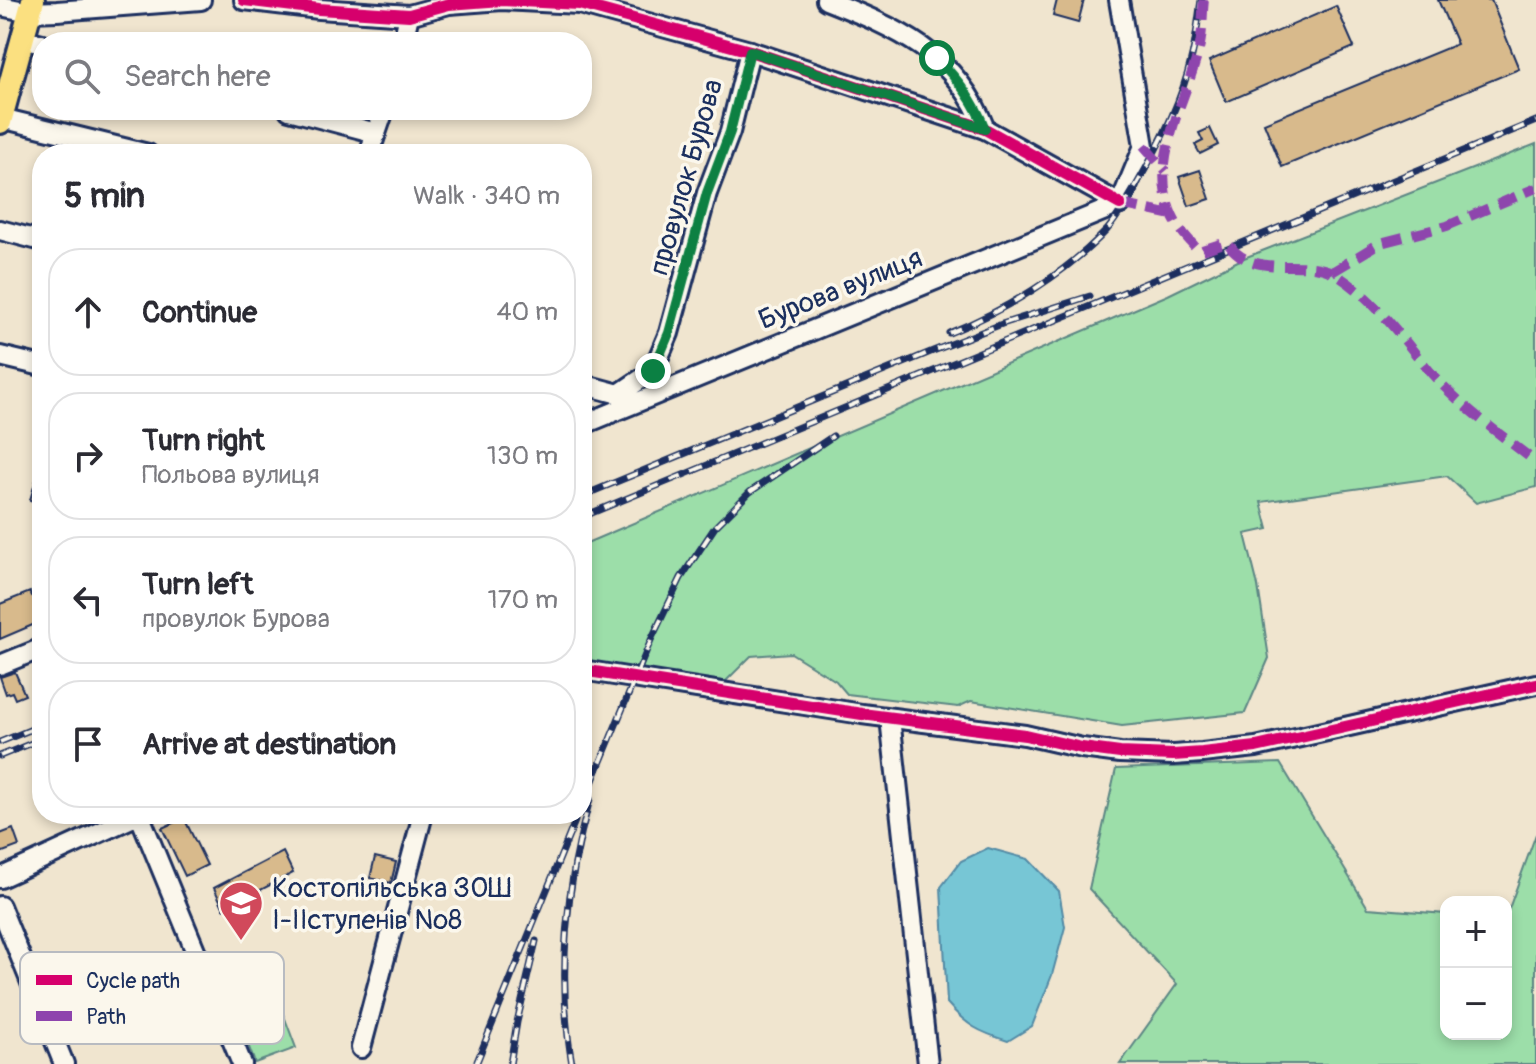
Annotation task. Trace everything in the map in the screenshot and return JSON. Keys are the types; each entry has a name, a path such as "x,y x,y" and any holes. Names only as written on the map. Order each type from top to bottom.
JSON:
{"main road":[{"path":"0,120 32,42 31,6"}],"street":[{"path":"0,6 201,0"},
{"path":"244,0 409,15 449,4 502,0 579,4 750,51 985,129 1120,204 1144,146 1119,0"},
{"path":"826,0 898,30 937,58 959,81 977,108 985,129"},
{"path":"405,32 409,15"},
{"name":"провулок Бурова","path":"619,394 653,371 669,333 707,193 730,132 750,51"},
{"path":"0,120 104,144"},
{"path":"327,120 376,133"},
{"path":"372,144 381,120"},
{"name":"Бурова вулиця","path":"592,421 1120,204"},
{"path":"0,230 32,238"},
{"path":"0,356 32,364"},
{"path":"592,387 642,400"},
{"path":"0,665 32,652"},
{"path":"592,672 890,718 1025,735 1082,748 1187,754 1256,747 1536,684"},
{"path":"890,718 928,1064"},
{"path":"0,878 117,824"},
{"path":"143,824 196,952"},
{"path":"361,1048 420,824"},
{"path":"0,906 20,955"},
{"path":"56,1044 64,1064"},
{"path":"234,1044 242,1064"}],"green space":[{"path":"1536,144 1536,487 1476,503 1447,476 1261,502 1268,529 1245,534 1258,586 1269,658 1245,713 1122,726 971,701 958,707 847,694 836,681 791,653 751,656 725,682 633,671 592,662 592,541 1168,295 1244,258"},
{"path":"1280,763 1368,908 1440,914 1440,1040 1512,1040 1512,900 1536,834 1536,1064 1120,1064 1177,984 1089,889 1116,769"},
{"path":"284,1016 296,1048 255,1063 248,1044 284,1044"}],"water":[{"path":"988,848 1028,859 1059,891 1065,927 1052,975 1032,1026 1008,1041 974,1027 947,1003 941,887 961,861"}],"building":[{"path":"1057,0 1084,0 1078,23 1053,16"},
{"path":"1438,0 1491,0 1519,69 1282,167 1264,123 1457,44"},
{"path":"1336,6 1354,47 1226,102 1209,61"},
{"path":"1210,128 1218,145 1200,154 1195,145 1203,141 1199,133"},
{"path":"1200,170 1210,199 1189,206 1179,177"},
{"path":"30,592 32,625 0,639 0,604"},
{"path":"15,672 25,695 15,699 12,692 6,694 0,677"},
{"path":"171,824 187,824 207,865 185,876 162,828"},
{"path":"13,829 19,846 0,853 0,834"},
{"path":"283,852 293,873 224,909 214,888"},
{"path":"375,857 396,862 391,883 370,878"}],"railway":[{"path":"949,333 992,314 1033,290 1072,262 1111,225 1145,170 1175,108 1193,53 1201,0"},
{"path":"592,513 1536,121"},
{"path":"592,492 933,351 1002,324 1090,296"},
{"path":"592,783 651,640 681,578 715,527 750,492 833,436"},
{"path":"0,742 32,729"},
{"path":"0,756 32,743"},
{"path":"476,1064 574,824"},
{"path":"572,1064 565,998 566,930 584,824"},
{"path":"510,1064 536,941"}],"marked path":[{"path":"1204,0 1199,49 1166,154 1166,196 1181,231 1199,251 1227,242 1238,254 1251,261 1265,265 1323,269 1335,274 1376,307 1457,399 1536,462"},
{"path":"1144,146 1166,171"},
{"path":"1332,272 1380,243 1447,226 1536,188"},
{"path":"1120,204 1172,215"}],"cycle path":[{"path":"244,0 409,15 449,4 502,0 579,4 750,51 985,129 1120,204"},
{"path":"592,672 862,714 1025,735 1082,748 1173,755 1256,747 1536,684"}],"place":[{"name":"Костопільська ЗОШ І-ІІступенів №8","path":"241,942"}],"route":[{"path":"653,371 669,333 707,193 730,132 750,51 985,129 977,108 959,81 937,58"}]}
